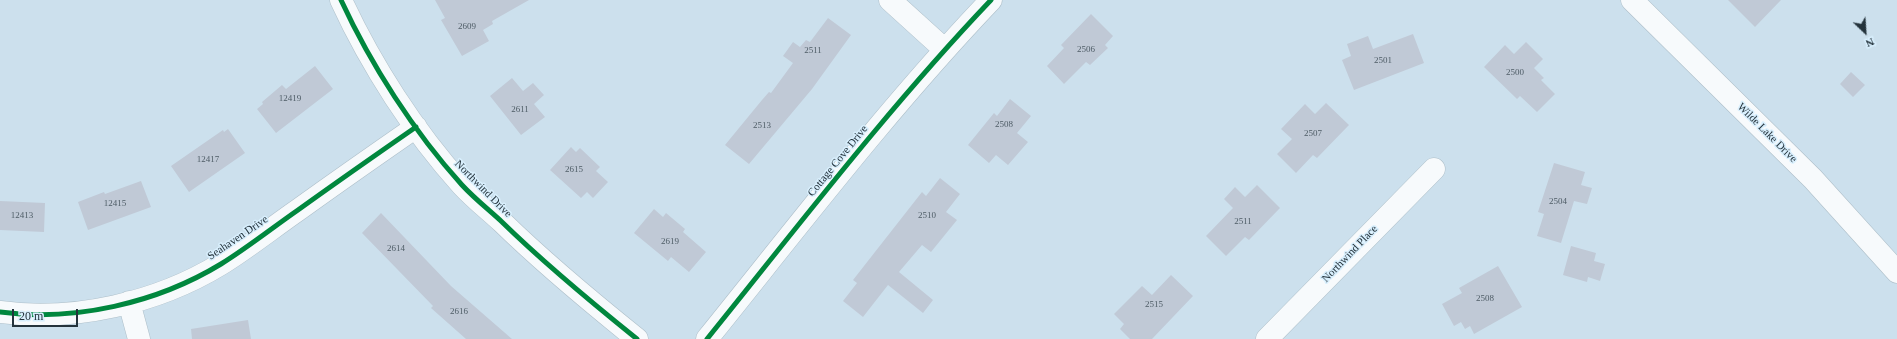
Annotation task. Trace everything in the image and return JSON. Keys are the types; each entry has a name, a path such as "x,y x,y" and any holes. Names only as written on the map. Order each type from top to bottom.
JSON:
{"street":[{"name":"Northwind Drive","path":"341,0 380,73 393,94 444,164 468,191 529,248 581,294 638,339"},
{"path":"890,0 944,49"},
{"name":"Cottage Cove Drive","path":"707,339 907,92 944,49 991,0"},
{"name":"Wilde Lake Drive","path":"1632,0 1813,179 1897,272"},
{"name":"Seahaven Drive","path":"0,312 16,314 90,311 129,302 172,288 220,264 416,127"},
{"name":"Northwind Place","path":"1267,339 1434,169"},
{"path":"129,302 139,339"}],"building":[{"path":"435,0 529,0 492,21 493,24 483,30 489,41 462,56 441,20 445,18"},
{"path":"1728,0 1781,0 1755,27"},
{"path":"1091,14 1113,36 1105,45 1108,48 1090,65 1086,62 1064,84 1047,66 1064,48 1061,45"},
{"path":"828,18 851,35 812,89 749,164 725,145 769,92 771,93 793,63 783,56 793,42 800,47 806,40 810,42"},
{"path":"1413,34 1424,63 1354,90 1342,60 1351,56 1347,44 1368,36 1373,49"},
{"path":"1526,42 1543,59 1534,68 1544,78 1541,80 1555,94 1537,112 1520,96 1517,99 1484,67 1505,45 1514,54"},
{"path":"315,66 333,89 276,133 257,109 263,104 262,102 282,85 286,89"},
{"path":"1851,72 1865,85 1853,97 1840,84"},
{"path":"512,78 523,91 533,83 544,95 534,104 545,117 521,135 490,96"},
{"path":"1010,99 1031,116 1017,133 1028,142 1008,165 996,155 989,163 968,145 994,113 997,116"},
{"path":"1326,103 1349,125 1317,158 1313,155 1296,173 1277,154 1292,139 1281,129 1305,104 1315,114"},
{"path":"228,129 245,153 189,192 171,166 223,130 224,132"},
{"path":"571,147 576,152 580,148 600,167 596,171 608,182 593,198 587,192 581,198 550,170"},
{"path":"1554,163 1585,172 1581,185 1592,188 1587,204 1574,201 1561,243 1537,236 1544,214 1538,212"},
{"path":"940,178 960,194 946,212 957,220 931,252 922,245 899,272 933,300 923,313 888,285 863,317 843,301 857,283 853,280 922,192 926,196"},
{"path":"141,181 151,207 88,230 78,202 104,192 105,194"},
{"path":"1257,185 1280,208 1249,240 1245,237 1226,256 1206,236 1233,208 1224,199 1235,187 1245,197"},
{"path":"0,201 45,203 44,232 0,230"},
{"path":"654,209 663,217 666,213 685,229 683,232 706,252 689,272 671,257 668,261 634,233"},
{"path":"381,213 451,286 512,339 466,339 431,308 433,306 362,233"},
{"path":"1571,246 1596,253 1594,261 1605,264 1600,281 1588,277 1587,282 1563,275"},
{"path":"1498,266 1522,307 1474,334 1470,326 1465,329 1461,322 1454,326 1442,304 1462,293 1459,288"},
{"path":"1171,275 1193,296 1152,339 1130,339 1120,329 1124,324 1114,314 1142,286 1152,295"},
{"path":"248,320 251,339 192,339 191,329"}],"cycle path":[{"path":"341,0 366,49 395,97 427,143 462,185 551,268 637,339"},
{"path":"707,339 881,124 953,41 991,0"},
{"path":"0,312 57,314 86,311 142,299 196,278 240,251 416,127"}]}
